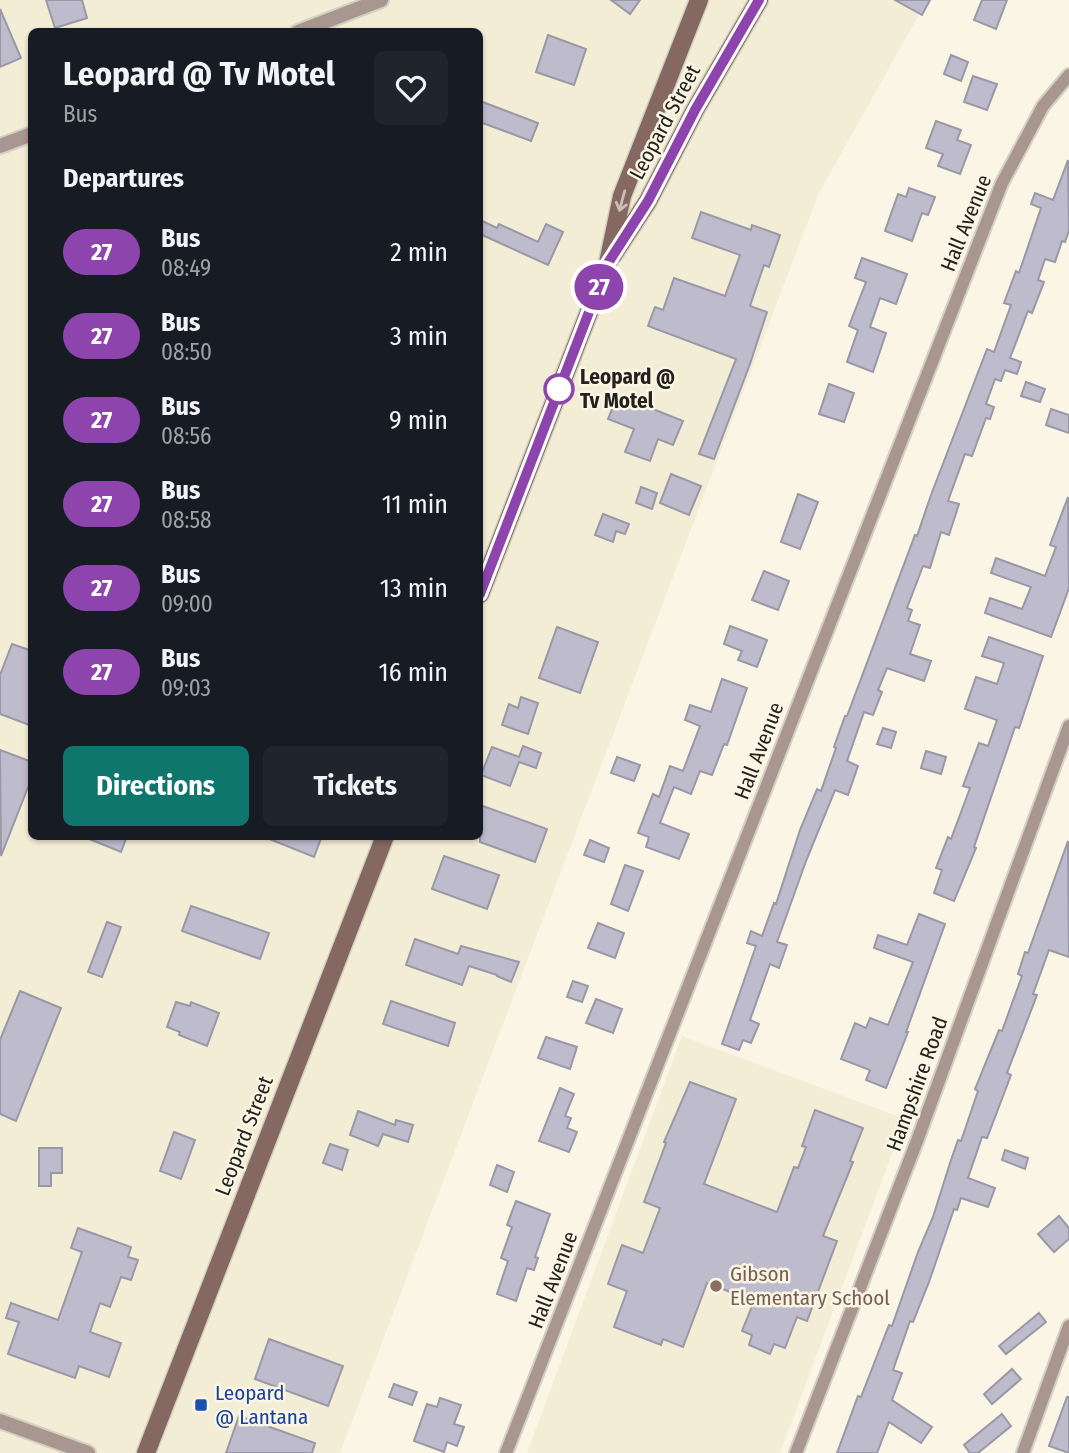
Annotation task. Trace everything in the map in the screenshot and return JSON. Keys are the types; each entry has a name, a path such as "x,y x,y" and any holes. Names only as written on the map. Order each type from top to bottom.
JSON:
{"main road":[{"name":"Leopard Street","path":"483,586 608,263 622,196 699,0"},
{"name":"Leopard Street","path":"608,263 648,201 695,110 759,0"},
{"name":"Leopard Street","path":"146,1453 383,840"}],"street":[{"path":"308,28 381,0"},
{"name":"Hall Avenue","path":"506,1453 1002,183 1043,107 1069,75"},
{"path":"0,146 28,136"},
{"name":"Hampshire Road","path":"796,1453 917,1141 1069,726"},
{"path":"1023,1453 1069,1326"},
{"path":"0,1421 88,1453"}],"shaded area":[{"path":"0,0 927,0 818,195 340,1453 0,1453"},
{"name":"Gibson Elementary School","path":"682,1036 905,1119 780,1453 527,1453"}],"building":[{"path":"46,0 82,0 87,18 55,28"},
{"path":"611,0 640,0 630,14"},
{"path":"895,0 930,0 922,15"},
{"path":"982,0 1007,0 996,29 974,20"},
{"path":"0,9 21,58 0,67"},
{"path":"548,35 586,49 574,85 536,72"},
{"path":"951,55 968,62 961,81 944,74"},
{"path":"973,76 997,84 987,110 964,102"},
{"path":"483,102 538,123 531,141 483,123"},
{"path":"936,121 961,130 957,140 971,145 960,174 938,166 943,154 926,148"},
{"path":"1068,160 1069,230 1065,242 1062,241 1055,262 1045,259 1038,280 1044,282 1032,313 1028,311 1010,358 1021,362 1017,374 1005,370 1001,381 995,379 986,404 994,407 990,419 986,418 972,456 965,454 948,501 959,504 949,535 941,532 930,568 923,566 907,608 912,610 908,621 920,625 910,654 931,661 924,681 887,668 878,690 882,692 873,715 864,712 847,761 858,766 848,795 835,790 806,861 777,942 787,945 779,968 770,964 750,1020 759,1024 751,1043 743,1040 739,1050 722,1044 756,946 747,943 751,931 762,936 774,903 776,904 800,830 817,789 821,791 845,716 915,535 917,536 987,349 994,352 1011,305 1004,303 1016,271 1019,273 1041,208 1031,204 1035,193 1053,200"},
{"path":"909,188 935,197 928,215 922,213 912,241 885,231 898,194 906,197"},
{"path":"701,212 751,230 752,225 780,235 769,267 764,265 750,306 767,312 714,459 699,454 736,359 648,326 655,307 663,310 674,278 725,296 740,255 692,238"},
{"path":"483,221 497,228 499,224 538,242 546,224 563,232 548,265 483,235"},
{"path":"862,258 907,274 896,304 880,298 870,327 886,333 873,372 847,362 858,330 849,326 866,282 855,278"},
{"path":"1026,382 1045,389 1040,402 1021,396"},
{"path":"829,384 854,393 844,422 819,414"},
{"path":"618,395 683,421 673,445 658,439 650,461 625,452 634,429 608,419"},
{"path":"1051,409 1069,415 1069,433 1046,425"},
{"path":"671,474 701,486 689,515 660,503"},
{"path":"641,487 657,493 652,509 636,503"},
{"path":"798,494 818,502 800,549 781,542"},
{"path":"1068,497 1069,588 1051,637 985,613 990,598 1022,609 1031,587 991,573 996,558 1045,576 1056,547 1050,545"},
{"path":"603,514 629,524 625,534 616,531 613,542 595,535"},
{"path":"764,571 789,581 778,610 752,600"},
{"path":"730,626 767,640 757,667 738,660 742,651 724,644"},
{"path":"557,627 598,642 580,693 539,678"},
{"path":"989,637 1043,656 1019,728 1015,727 974,847 976,848 954,901 934,893 942,870 936,868 948,837 951,839 970,788 963,786 979,743 988,746 997,720 965,709 976,677 997,684 1004,663 982,656"},
{"path":"12,644 28,650 28,724 0,714 0,675"},
{"path":"722,679 747,688 727,745 724,744 712,775 700,771 691,794 674,787 660,823 689,834 679,859 646,847 649,837 638,833 653,794 659,797 670,766 683,771 700,726 685,720 690,705 711,712"},
{"path":"521,697 538,703 528,734 502,725 509,704 518,708"},
{"path":"883,728 896,732 891,748 877,744"},
{"path":"523,746 541,753 536,768 519,762 510,786 483,776 492,747 519,757"},
{"path":"0,750 28,760 28,787 1,856"},
{"path":"926,751 946,757 941,774 921,768"},
{"path":"617,757 640,765 634,781 611,773"},
{"path":"483,806 547,829 535,862 480,842 483,840"},
{"path":"92,840 126,840 121,852"},
{"path":"272,840 320,840 314,857"},
{"path":"590,840 609,848 604,862 584,855"},
{"path":"1068,841 1069,957 1049,950 1033,994 1037,995 1007,1073 1011,1075 987,1138 982,1137 968,1178 995,1188 988,1207 961,1198 957,1210 954,1209 929,1282 913,1322 910,1321 893,1370 902,1373 892,1400 932,1427 921,1443 889,1422 877,1453 837,1453 858,1396 861,1397 889,1325 892,1326 933,1217 958,1140 961,1141 978,1091 975,1089 999,1030 1002,1031 1022,976 1018,974 1025,952 1028,953"},
{"path":"444,856 499,875 487,909 432,889"},
{"path":"625,865 643,871 628,911 611,904"},
{"path":"191,906 269,933 260,959 182,931"},
{"path":"919,914 945,924 886,1088 866,1080 870,1070 841,1059 855,1023 866,1028 870,1018 888,1025 913,962 874,948 878,935 907,945"},
{"path":"107,922 121,927 102,977 88,972"},
{"path":"598,923 624,933 615,958 588,948"},
{"path":"415,939 458,954 461,946 519,962 511,982 469,966 462,985 406,965"},
{"path":"573,981 588,986 582,1002 567,997"},
{"path":"20,991 61,1008 16,1121 0,1114 0,1040"},
{"path":"596,999 622,1009 613,1033 586,1023"},
{"path":"391,1001 455,1023 448,1046 383,1024"},
{"path":"176,1002 190,1006 191,1002 219,1013 207,1046 167,1027"},
{"path":"546,1037 577,1047 570,1069 538,1058"},
{"path":"690,1082 736,1099 704,1184 777,1212 794,1167 798,1168 806,1147 802,1146 815,1110 863,1128 850,1161 853,1162 823,1236 837,1241 807,1321 797,1317 785,1348 774,1344 770,1354 749,1345 752,1335 742,1331 754,1301 707,1283 683,1347 663,1339 661,1345 614,1327 627,1291 608,1284 622,1245 643,1253 660,1208 644,1202 666,1143 664,1142"},
{"path":"560,1088 574,1094 565,1116 571,1118 567,1128 577,1132 569,1152 539,1141"},
{"path":"358,1111 395,1125 396,1120 413,1125 408,1142 383,1134 378,1146 350,1135"},
{"path":"174,1132 195,1140 181,1179 160,1171"},
{"path":"330,1144 348,1150 342,1170 323,1163"},
{"path":"39,1148 62,1148 62,1173 51,1173 51,1186 39,1186"},
{"path":"1005,1150 1028,1158 1025,1169 1002,1160"},
{"path":"497,1165 514,1172 507,1192 490,1185"},
{"path":"516,1201 550,1214 535,1257 538,1258 534,1270 527,1268 516,1301 497,1294 508,1261 501,1258 512,1227 507,1225"},
{"path":"1059,1216 1069,1228 1069,1239 1054,1252 1038,1234"},
{"path":"78,1228 131,1247 128,1257 138,1260 131,1280 121,1277 110,1307 100,1303 90,1332 121,1343 109,1377 79,1366 75,1378 8,1354 19,1322 6,1318 11,1303 58,1320 82,1252 71,1248"},
{"path":"1039,1313 1046,1322 1006,1354 999,1346"},
{"path":"269,1339 343,1366 328,1406 255,1379"},
{"path":"1012,1369 1021,1379 992,1404 984,1394"},
{"path":"394,1384 417,1392 412,1405 389,1397"},
{"path":"1069,1397 1069,1453 1049,1446"},
{"path":"440,1398 461,1405 454,1424 464,1427 457,1446 447,1442 444,1452 414,1441 427,1404 437,1407"},
{"path":"1002,1414 1011,1426 978,1453 970,1453 964,1445"},
{"path":"239,1416 315,1443 312,1453 226,1453"}],"bus line":[{"name":"27","path":"483,586 608,263 648,201 695,110 759,0"}],"place":[{"name":"Leopard @ Tv Motel","path":"559,389"},
{"name":"Gibson Elementary School","path":"716,1286"},
{"name":"Leopard @ Lantana","path":"201,1405"}]}
